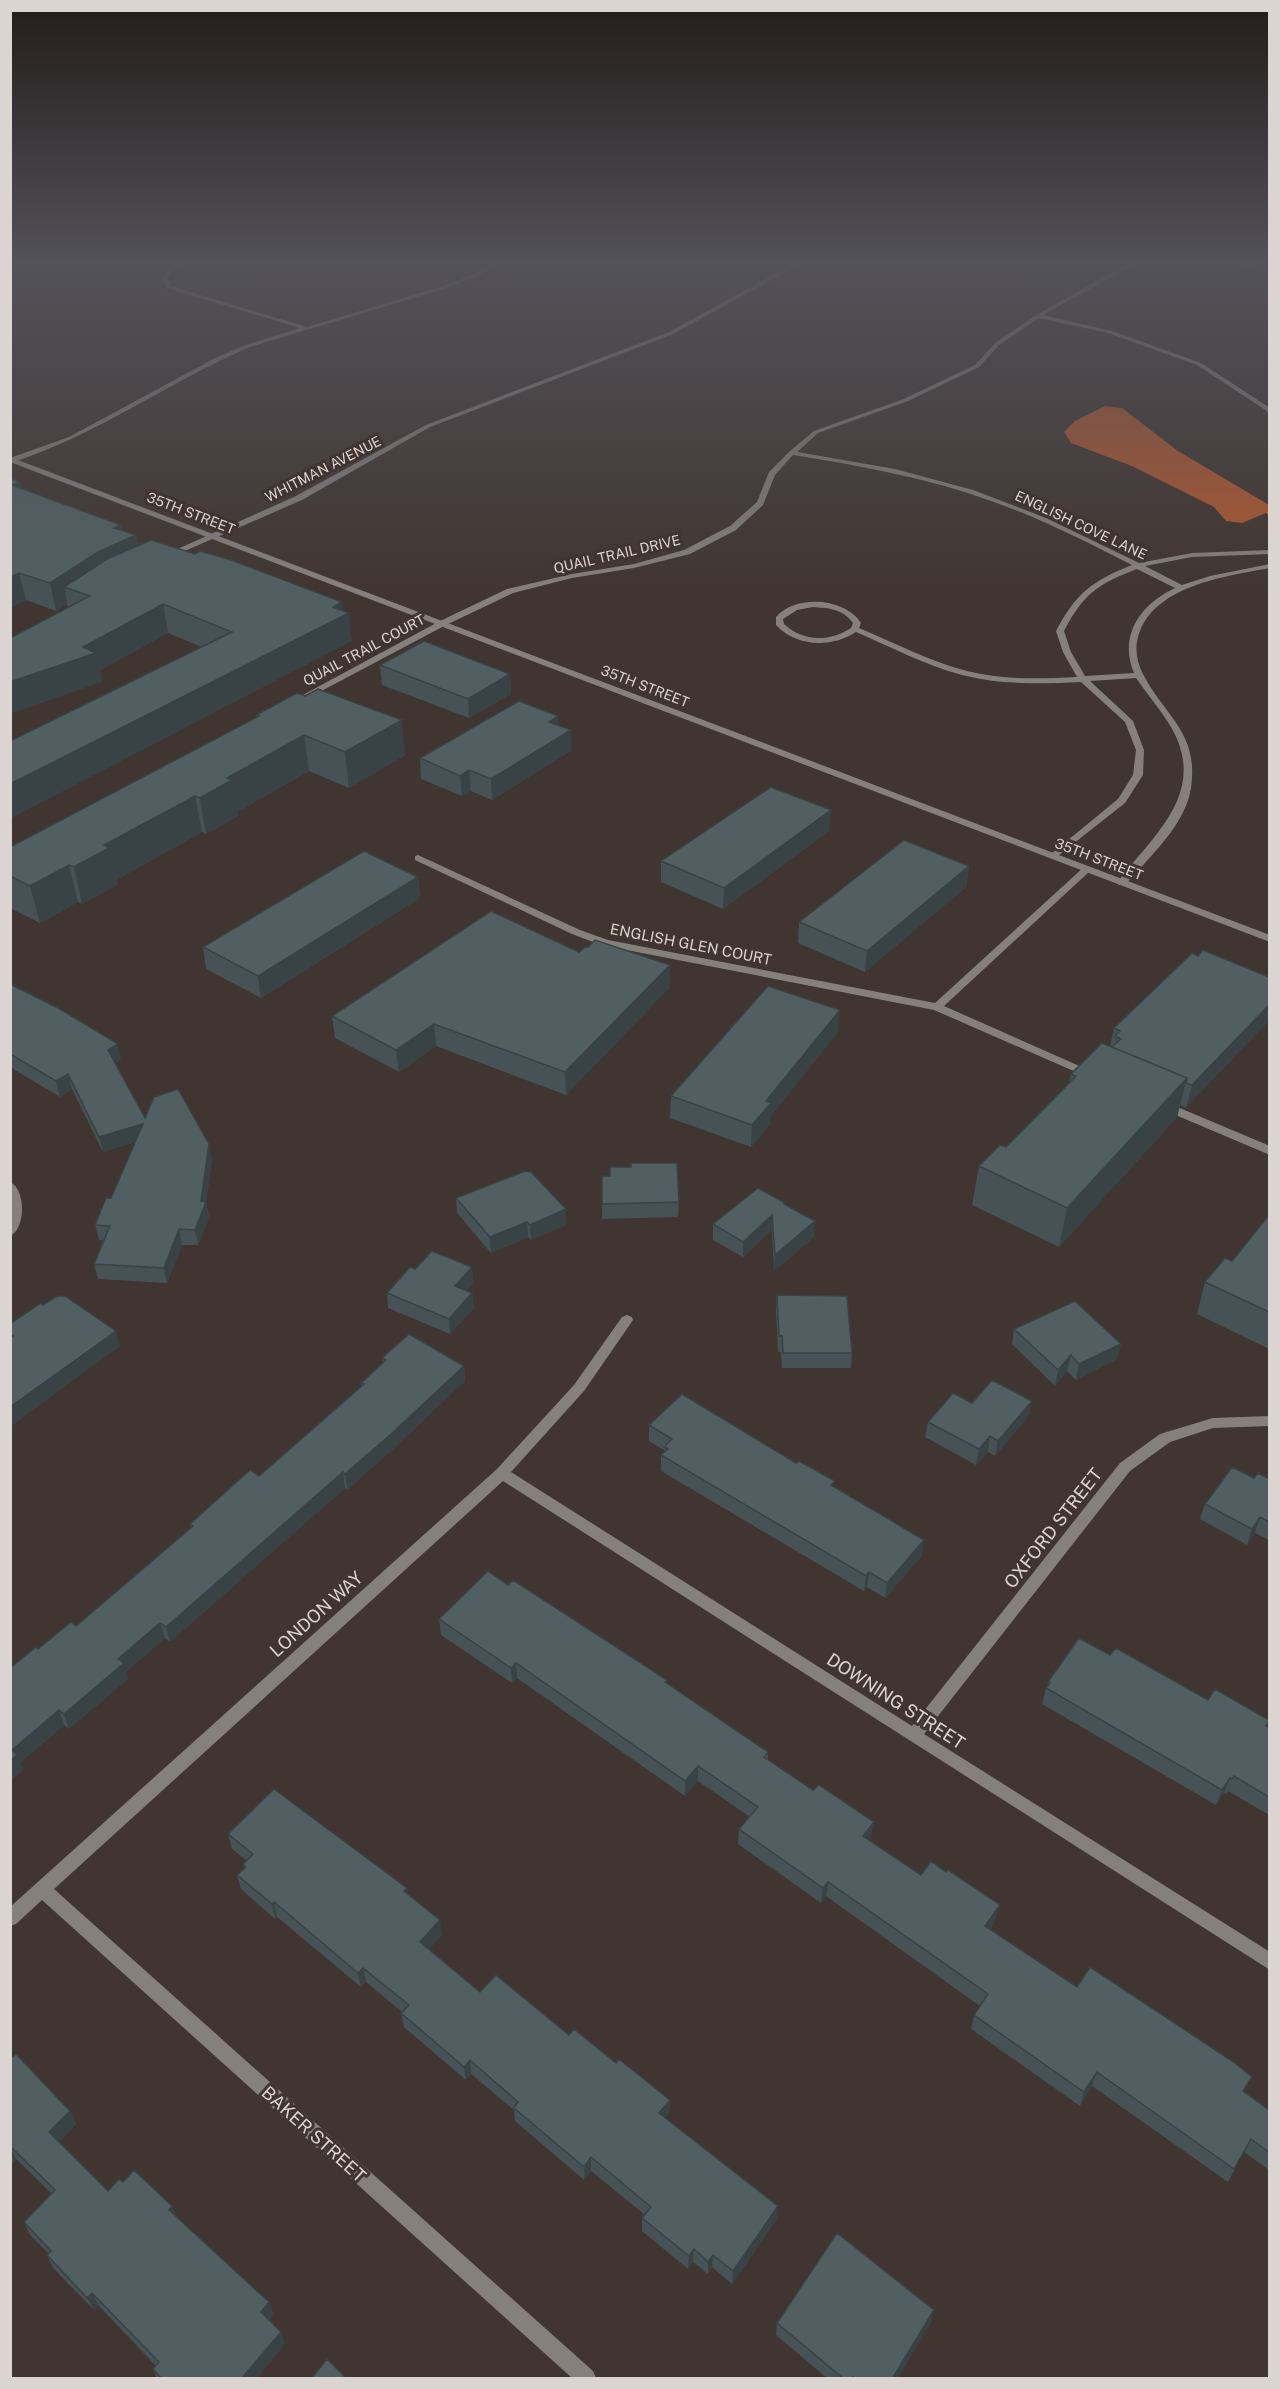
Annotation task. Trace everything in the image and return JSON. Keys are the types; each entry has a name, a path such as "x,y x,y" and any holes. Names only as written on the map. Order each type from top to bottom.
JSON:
{"street":[{"path":"12,460 91,428 194,371"},
{"name":"WHITMAN AVENUE","path":"159,559 308,494 428,426 569,371"},
{"name":"QUAIL TRAIL DRIVE","path":"443,623 510,591 572,576 634,566 687,552 733,528 760,503 772,474 791,453 816,432 906,400 966,371"},
{"path":"1209,371 1269,411"},
{"name":"ENGLISH COVE LANE","path":"791,453 854,462 913,475 969,491 1051,523 1181,588"},
{"name":"35TH STREET","path":"12,460 1269,939"},
{"path":"1054,856 1122,801 1138,775 1140,750 1129,721 1082,678 1067,652 1060,631 1073,606 1096,586 1137,566 1176,556 1217,552 1269,552"},
{"path":"1122,883 1173,821 1186,791 1186,760 1178,727 1139,675 1131,650 1136,625 1154,602 1181,588 1224,574 1269,566"},
{"path":"800,606 825,606 837,608 854,617 857,623 855,628 841,637 817,640 785,631 779,619 783,614 800,606"},
{"name":"QUAIL TRAIL COURT","path":"286,706 443,623"},
{"path":"855,628 940,665 978,676 1018,681 1053,681 1139,675"},
{"name":"ENGLISH GLEN COURT","path":"418,858 576,932 605,943 937,1007 1103,1079"},
{"path":"937,1007 1087,869"},
{"path":"1157,1103 1269,1151"},
{"path":"10,1186 18,1210 10,1232"},
{"name":"LONDON WAY","path":"10,1918 502,1473 579,1388 627,1320"},
{"name":"OXFORD STREET","path":"914,1735 1125,1467 1165,1438 1214,1423 1269,1421"},
{"name":"DOWNING STREET","path":"502,1473 1269,1962"},
{"name":"BAKER STREET","path":"42,1889 586,2379"}],"shaded area":[{"path":"1105,406 1122,408 1178,451 1269,505 1269,515 1266,513 1242,523 1226,521 1214,507 1132,466 1071,443 1064,432 1075,421"}],"building":[{"path":"10,478 20,482 12,485 121,525 114,528 136,535 98,552 50,583 19,573 10,577"},
{"path":"151,540 195,554 200,551 231,560 342,602 333,607 349,613 10,784 10,741 232,632 163,604 83,647 96,653 10,682 10,638 90,596 64,587 107,559"},
{"path":"424,641 510,674 468,699 380,665"},
{"path":"318,689 402,720 345,752 304,735 227,778 232,780 200,798 195,796 104,845 109,848 74,867 69,865 30,886 10,876 10,847 259,716 256,715 297,693 305,696"},
{"path":"519,701 558,716 549,722 571,730 491,779 469,770 460,776 420,758"},
{"path":"771,787 831,810 724,888 661,861"},
{"path":"904,840 969,866 867,951 799,922"},
{"path":"364,851 418,877 258,976 203,947"},
{"path":"491,911 579,952 595,940 670,965 565,1072 434,1024 396,1050 332,1016"},
{"path":"1203,950 1269,977 1269,1005 1192,1085 1186,1083 1187,1078 1112,1047 1121,1039 1115,1036 1120,1031 1114,1028 1192,953 1198,956"},
{"path":"10,984 58,1008 118,1044 108,1050 145,1118 154,1097 178,1089 209,1144 201,1201 206,1202 195,1230 179,1229 164,1268 94,1264 110,1226 95,1225 106,1198 111,1198 143,1124 99,1137 68,1074 56,1081 10,1054 10,1039 12,1039 10,1038"},
{"path":"768,986 840,1010 766,1101 771,1103 752,1125 671,1096"},
{"path":"1102,1043 1187,1078 1067,1208 979,1166 1000,1145 1006,1147 1076,1076 1071,1074"},
{"path":"631,1163 677,1163 679,1202 602,1204 602,1176 610,1176 610,1167 631,1167"},
{"path":"525,1171 531,1172 566,1209 530,1225 527,1222 490,1237 456,1198"},
{"path":"758,1188 815,1221 775,1255 772,1215 743,1242 713,1224"},
{"path":"1269,1215 1269,1312 1205,1282 1225,1258 1232,1261"},
{"path":"432,1251 472,1267 455,1286 472,1293 449,1319 387,1293 410,1267 415,1269"},
{"path":"777,1295 847,1296 852,1353 783,1353 782,1336 779,1336"},
{"path":"57,1296 65,1296 116,1331 10,1407 10,1338 13,1336 10,1334 10,1324 41,1303 43,1305"},
{"path":"1075,1301 1121,1344 1079,1364 1071,1355 1058,1370 1014,1329"},
{"path":"409,1334 464,1366 391,1434 345,1474 343,1472 166,1627 160,1623 118,1659 124,1663 64,1714 59,1710 12,1750 17,1755 10,1761 10,1668 71,1622 76,1626 193,1526 190,1524 250,1470 259,1476 364,1384 361,1383 386,1360 382,1358"},
{"path":"992,1380 1032,1401 998,1441 990,1436 979,1449 928,1422 953,1393 972,1403"},
{"path":"682,1394 796,1463 799,1461 835,1481 831,1485 924,1540 887,1583 869,1572 866,1576 661,1455 668,1449 664,1447 672,1439 649,1425"},
{"path":"1232,1467 1254,1478 1258,1473 1269,1479 1269,1522 1260,1517 1252,1529 1205,1504"},
{"path":"488,1571 508,1585 513,1580 667,1680 665,1682 768,1752 764,1757 813,1790 819,1785 874,1822 863,1836 921,1875 931,1861 1000,1905 985,1926 1077,1987 1090,1967 1235,2063 1252,2077 1243,2091 1269,2110 1269,2152 1251,2139 1234,2169 1097,2072 1084,2092 974,2015 988,1994 828,1882 823,1888 739,1829 758,1807 698,1766 685,1781 516,1663 511,1668 439,1619"},
{"path":"1079,1638 1110,1655 1116,1648 1208,1700 1215,1689 1269,1720 1266,1726 1269,1728 1269,1797 1234,1776 1222,1790 1046,1688"},
{"path":"274,1789 407,1888 404,1891 440,1920 420,1942 480,1992 496,1975 569,2035 574,2029 616,2063 619,2059 670,2100 659,2113 778,2206 733,2271 713,2255 708,2262 694,2249 689,2256 642,2218 651,2207 591,2157 584,2167 514,2108 518,2102 470,2060 464,2067 401,2013 409,2005 363,1968 358,1973 274,1902 272,1904 237,1875 246,1867 243,1864 253,1854 228,1834"},
{"path":"16,2054 70,2111 49,2132 108,2191 119,2179 123,2182 134,2170 172,2206 169,2210 269,2302 261,2312 281,2332 241,2379 162,2379 153,2369 159,2362 92,2293 87,2298 47,2255 51,2251 24,2222 55,2190 10,2146 10,2059"},
{"path":"837,2233 934,2310 892,2379 854,2379 853,2377 844,2379 777,2323"},
{"path":"327,2359 347,2379 311,2379"}]}
